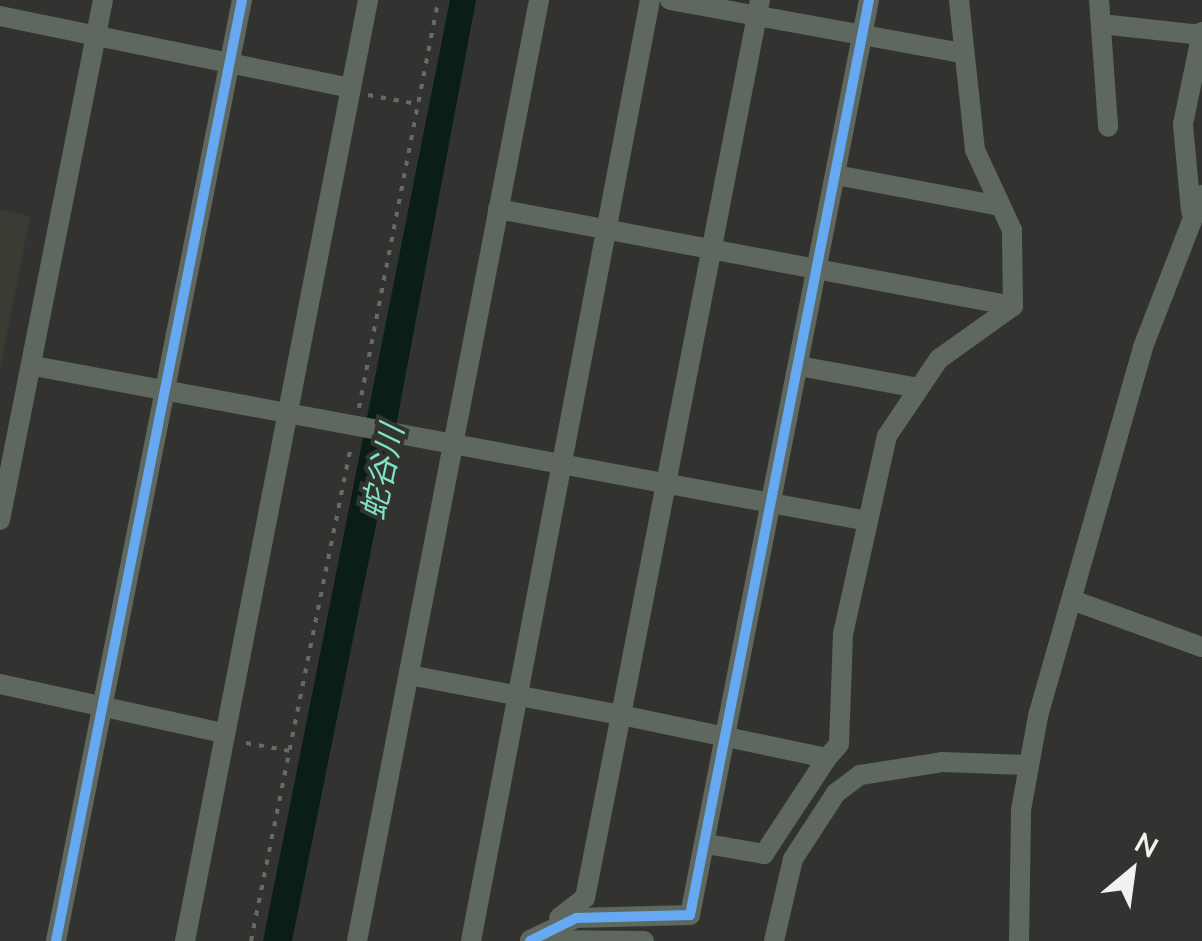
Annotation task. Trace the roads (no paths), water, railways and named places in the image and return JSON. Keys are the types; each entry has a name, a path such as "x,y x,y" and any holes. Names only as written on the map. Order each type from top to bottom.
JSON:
{"street":[{"path":"0,520 34,366 103,0"},
{"path":"56,941 242,0"},
{"path":"185,941 368,0"},
{"path":"357,941 540,0"},
{"path":"471,941 650,0"},
{"path":"670,0 758,8 862,37 961,53"},
{"path":"530,941 576,918 690,915 869,0"},
{"path":"959,0 961,53 975,150 1012,230 1013,306"},
{"path":"1099,0 1108,127"},
{"path":"530,941 585,898 758,8"},
{"path":"0,16 350,90"},
{"path":"1019,941 1029,765 1072,600 1196,203 1183,124 1202,33 1101,24"},
{"path":"836,175 1000,206"},
{"path":"498,209 1013,306"},
{"path":"706,844 764,854 839,744 843,634 888,436 912,387 1013,306"},
{"path":"34,366 355,428 402,430 868,521"},
{"path":"798,366 912,387"},
{"path":"1072,600 1202,647"},
{"path":"408,674 827,758"},
{"path":"0,684 222,736"},
{"path":"774,941 793,859 836,792 860,775 942,762 1029,765"},
{"path":"522,941 644,941"}],"water":[{"name":"蛇谷川","path":"450,0 476,0 396,426 292,941 263,941"}]}
